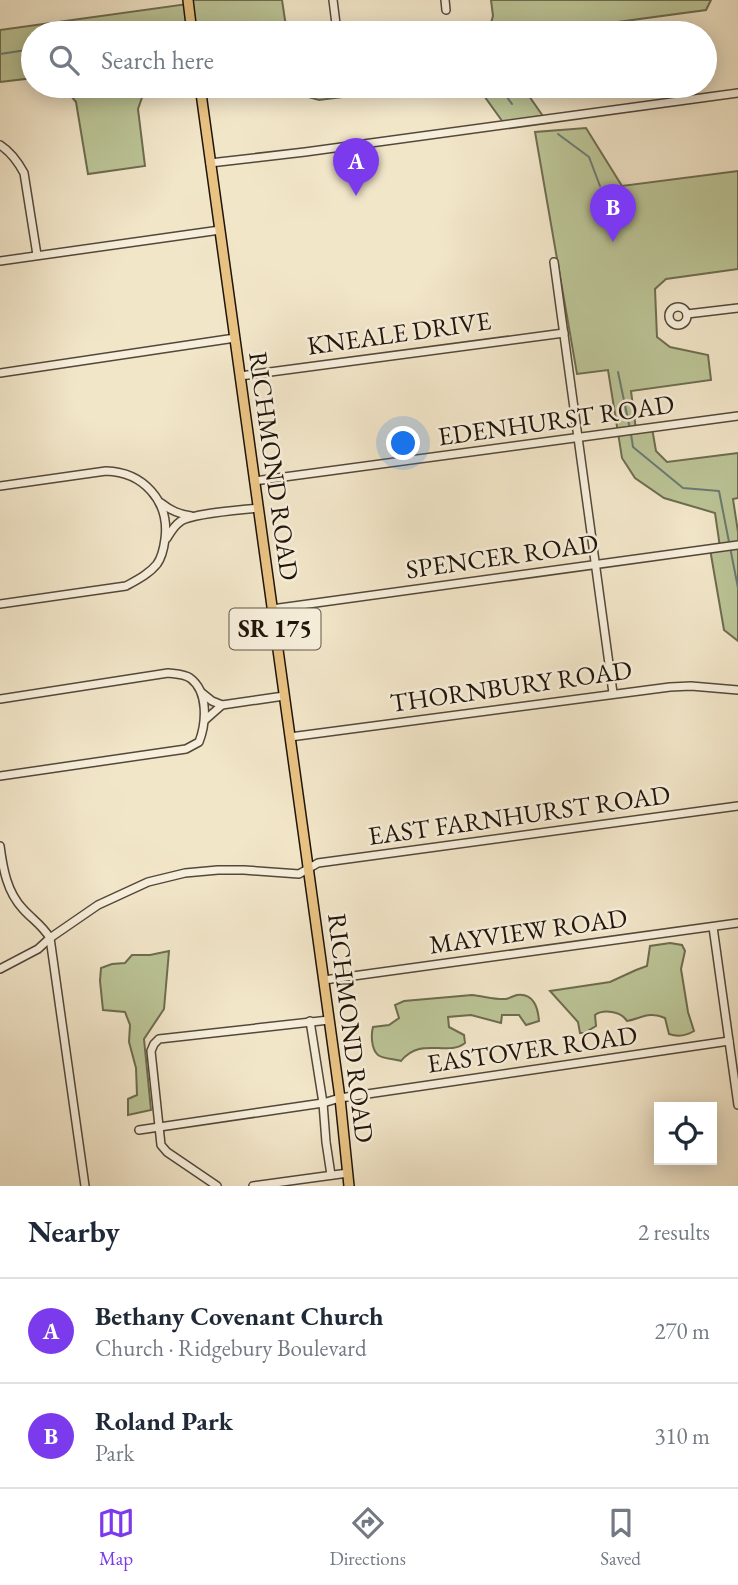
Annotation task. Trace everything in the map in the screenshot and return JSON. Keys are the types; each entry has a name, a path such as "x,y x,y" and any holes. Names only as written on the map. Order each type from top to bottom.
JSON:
{"main road":[{"path":"188,0 191,21"},
{"name":"RICHMOND ROAD","path":"202,98 340,1098 349,1186"}],"street":[{"path":"333,0 335,21"},
{"path":"445,0 446,10"},
{"path":"717,96 738,93"},
{"path":"210,163 701,98"},
{"path":"0,145 13,156 24,173 37,255"},
{"path":"0,261 220,230"},
{"path":"554,262 613,693"},
{"path":"687,314 738,308"},
{"name":"KNEALE DRIVE","path":"240,376 564,333"},
{"path":"0,373 235,338"},
{"name":"EDENHURST ROAD","path":"254,481 738,416"},
{"path":"0,486 116,471 145,483 169,510 192,517"},
{"path":"0,604 126,586 141,578 157,564 163,550 165,520 159,500"},
{"path":"165,541 172,528 192,517 258,508"},
{"name":"SPENCER ROAD","path":"272,609 733,546"},
{"path":"0,699 168,673 190,678 201,695 205,720 199,742 186,749 0,776"},
{"name":"THORNBURY ROAD","path":"290,737 670,687 691,686 738,691"},
{"path":"201,695 222,705 284,696"},
{"path":"205,720 222,705"},
{"name":"EAST FARNHURST ROAD","path":"0,969 38,949 98,905 148,882 185,873 243,870 299,874 318,863 738,806"},
{"path":"0,846 1,870 9,888 22,908 42,926 50,938 85,1186"},
{"name":"MAYVIEW ROAD","path":"324,980 738,923"},
{"path":"713,927 738,1104"},
{"path":"217,1186 167,1152 161,1145 151,1051 154,1044 159,1039 329,1020"},
{"path":"310,1021 331,1175"},
{"name":"EASTOVER ROAD","path":"139,1130 729,1041"},
{"path":"253,1186 348,1173"}],"green space":[{"path":"188,0 282,0 285,21 65,21 188,4"},
{"path":"491,0 711,0 706,10 625,21 492,21"},
{"path":"21,27 21,79 0,82 0,30"},
{"path":"73,98 142,98 138,109 145,166 88,174 76,102"},
{"path":"486,98 530,98 545,119 505,125"},
{"path":"586,128 622,186 738,171 738,269 666,279 655,289 657,337 670,347 708,355 711,380 631,391 636,430 652,428 656,451 667,462 738,453 738,498 733,499 738,532 738,641 724,630 710,549 720,547 715,513 664,498 635,478 622,458 608,370 577,374 535,132"},
{"path":"670,943 682,945 685,951 681,969 694,1031 688,1034 669,1034 665,1018 659,1016 650,1015 627,1021 621,1015 607,1012 595,1015 596,1026 580,1033 578,1022 550,991 610,982 647,966 650,946"},
{"path":"169,951 164,1009 144,1039 151,1110 128,1115 128,1099 137,1095 136,1068 129,1042 130,1025 125,1012 103,1010 101,968 125,963 132,955"},
{"path":"472,995 502,999 517,995 527,996 536,1007 539,1021 526,1025 519,1015 502,1015 501,1023 471,1015 448,1017 449,1027 464,1035 465,1043 458,1047 425,1048 409,1054 401,1061 378,1055 374,1049 373,1027 389,1025 399,1018 395,1005 404,1001"}],"waterway":[{"path":"0,54 21,51"},
{"path":"508,98 512,104"},
{"path":"558,134 589,157 600,186"},
{"path":"618,372 630,429"},
{"path":"631,434 633,447 683,488 719,491 729,542"},
{"path":"730,547 738,588"}],"place":[{"name":"Bethany Covenant Church","path":"356,196"},
{"name":"Roland Park","path":"613,242"}]}
